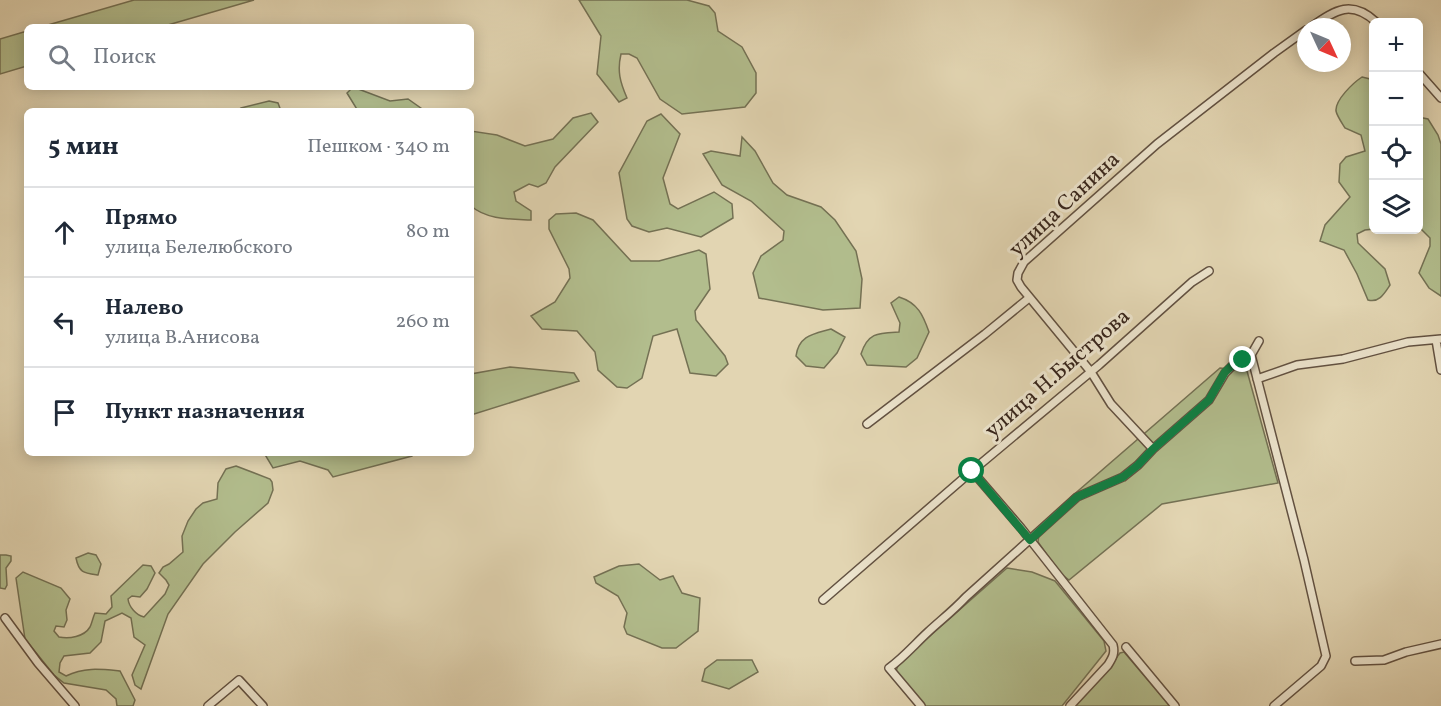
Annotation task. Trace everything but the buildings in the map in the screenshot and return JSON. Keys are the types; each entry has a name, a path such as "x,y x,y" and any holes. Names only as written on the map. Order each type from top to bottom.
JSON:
{"street":[{"path":"1323,18 1344,7 1357,7 1372,18"},
{"name":"улица Санина","path":"1029,298 1017,280 1024,262 1157,144 1297,36"},
{"path":"1423,77 1441,98"},
{"name":"улица Н.Быстрова","path":"823,600 1091,372 1192,282 1209,271"},
{"path":"867,424 1029,298 1091,372 1111,404 1153,449"},
{"path":"1257,379 1298,365 1343,359 1408,342 1439,339 1441,370"},
{"path":"921,706 889,668 1077,497 1123,477 1138,465 1209,400 1225,372 1235,363 1251,356 1259,341"},
{"path":"1251,356 1326,650 1325,661 1321,666 1274,706"},
{"path":"972,471 1110,639 1114,652 1113,657 1070,706"},
{"path":"5,618 38,663 75,706"},
{"path":"1355,661 1384,660 1441,644"},
{"path":"1126,647 1175,706"},
{"path":"208,706 239,680 263,706"}],"green space":[{"path":"134,0 254,0 171,24 51,24"},
{"path":"579,0 687,0 709,6 715,13 718,31 742,47 756,73 756,93 745,107 682,114 660,99 637,58 629,54 621,54 620,76 627,98 619,102 597,74 601,36"},
{"path":"24,32 24,67 0,74 0,39"},
{"path":"1362,77 1369,79 1369,230 1357,234 1358,243 1385,269 1390,285 1381,297 1372,301 1368,300 1344,250 1320,241 1325,225 1350,197 1339,182 1340,164 1346,157 1365,151 1361,135 1345,128 1336,111 1338,102"},
{"path":"350,90 361,90 390,101 408,99 421,108 356,108 347,93"},
{"path":"269,101 278,103 280,108 241,108"},
{"path":"591,113 598,122 555,167 546,183 538,187 529,184 514,192 516,201 531,211 531,220 492,216 474,208 474,131 497,135 525,146 553,139 573,118"},
{"path":"661,114 680,134 663,178 670,204 678,209 714,192 732,204 733,218 701,237 667,228 649,232 632,226 627,219 619,173 647,121"},
{"path":"1423,118 1428,119 1441,144 1441,296 1429,288 1419,273 1430,246 1430,238 1423,231"},
{"path":"742,137 755,151 773,183 787,195 821,207 835,220 856,251 862,279 860,308 823,310 759,298 753,273 761,256 783,240 784,231 751,201 722,185 703,154 711,151 740,156"},
{"path":"576,213 593,220 631,261 659,261 699,250 706,254 710,289 695,311 696,320 725,356 728,364 716,376 690,373 677,329 653,336 642,378 627,388 617,387 598,370 595,352 577,331 542,329 531,316 555,302 570,278 569,269 549,229 549,220 556,214"},
{"path":"899,297 919,310 929,332 917,358 906,367 867,365 861,354 867,341 875,335 899,332 900,323 891,303"},
{"path":"831,329 845,337 837,353 824,368 806,366 796,356 800,344 808,336"},
{"path":"510,367 574,373 579,381 474,414 474,373"},
{"path":"1220,368 1247,371 1278,483 1162,504 1069,580 1060,573 1038,542 1039,534 1061,514 1071,497"},
{"path":"266,456 412,456 333,477 328,470 300,461 273,468"},
{"path":"236,466 270,479 273,490 268,503 203,564 168,614 141,689 135,685 132,675 145,645 134,637 131,618 122,613 105,621 101,642 90,653 64,656 60,663 59,672 66,676 86,670 120,671 135,700 133,706 117,706 116,699 106,690 64,683 54,675 25,639 16,578 23,572 61,588 70,599 66,610 67,620 64,627 56,626 54,631 59,637 67,638 80,635 87,630 95,613 106,614 112,607 111,596 143,565 151,566 155,573 147,589 140,597 132,596 128,599 133,610 144,617 165,594 169,585 159,573 163,567 183,552 182,536 188,521 203,503 217,499 218,483 226,469"},
{"path":"88,553 96,555 101,564 98,575 86,573 79,567 76,558"},
{"path":"0,555 11,556 11,561 6,568 7,585 5,589 0,588"},
{"path":"639,564 660,580 673,576 682,593 700,598 698,631 676,648 662,648 627,634 624,627 627,613 618,596 596,583 594,577 619,566"},
{"path":"1007,568 1032,572 1055,581 1104,641 1106,651 1062,706 925,706 896,671 899,663"},
{"path":"1124,652 1170,706 1075,706 1120,653"},
{"path":"717,660 752,660 758,672 729,689 702,681 705,669"}],"route":[{"path":"972,471 1030,540 1077,497 1123,477 1138,465 1209,400 1225,372 1235,363 1243,360"}]}
